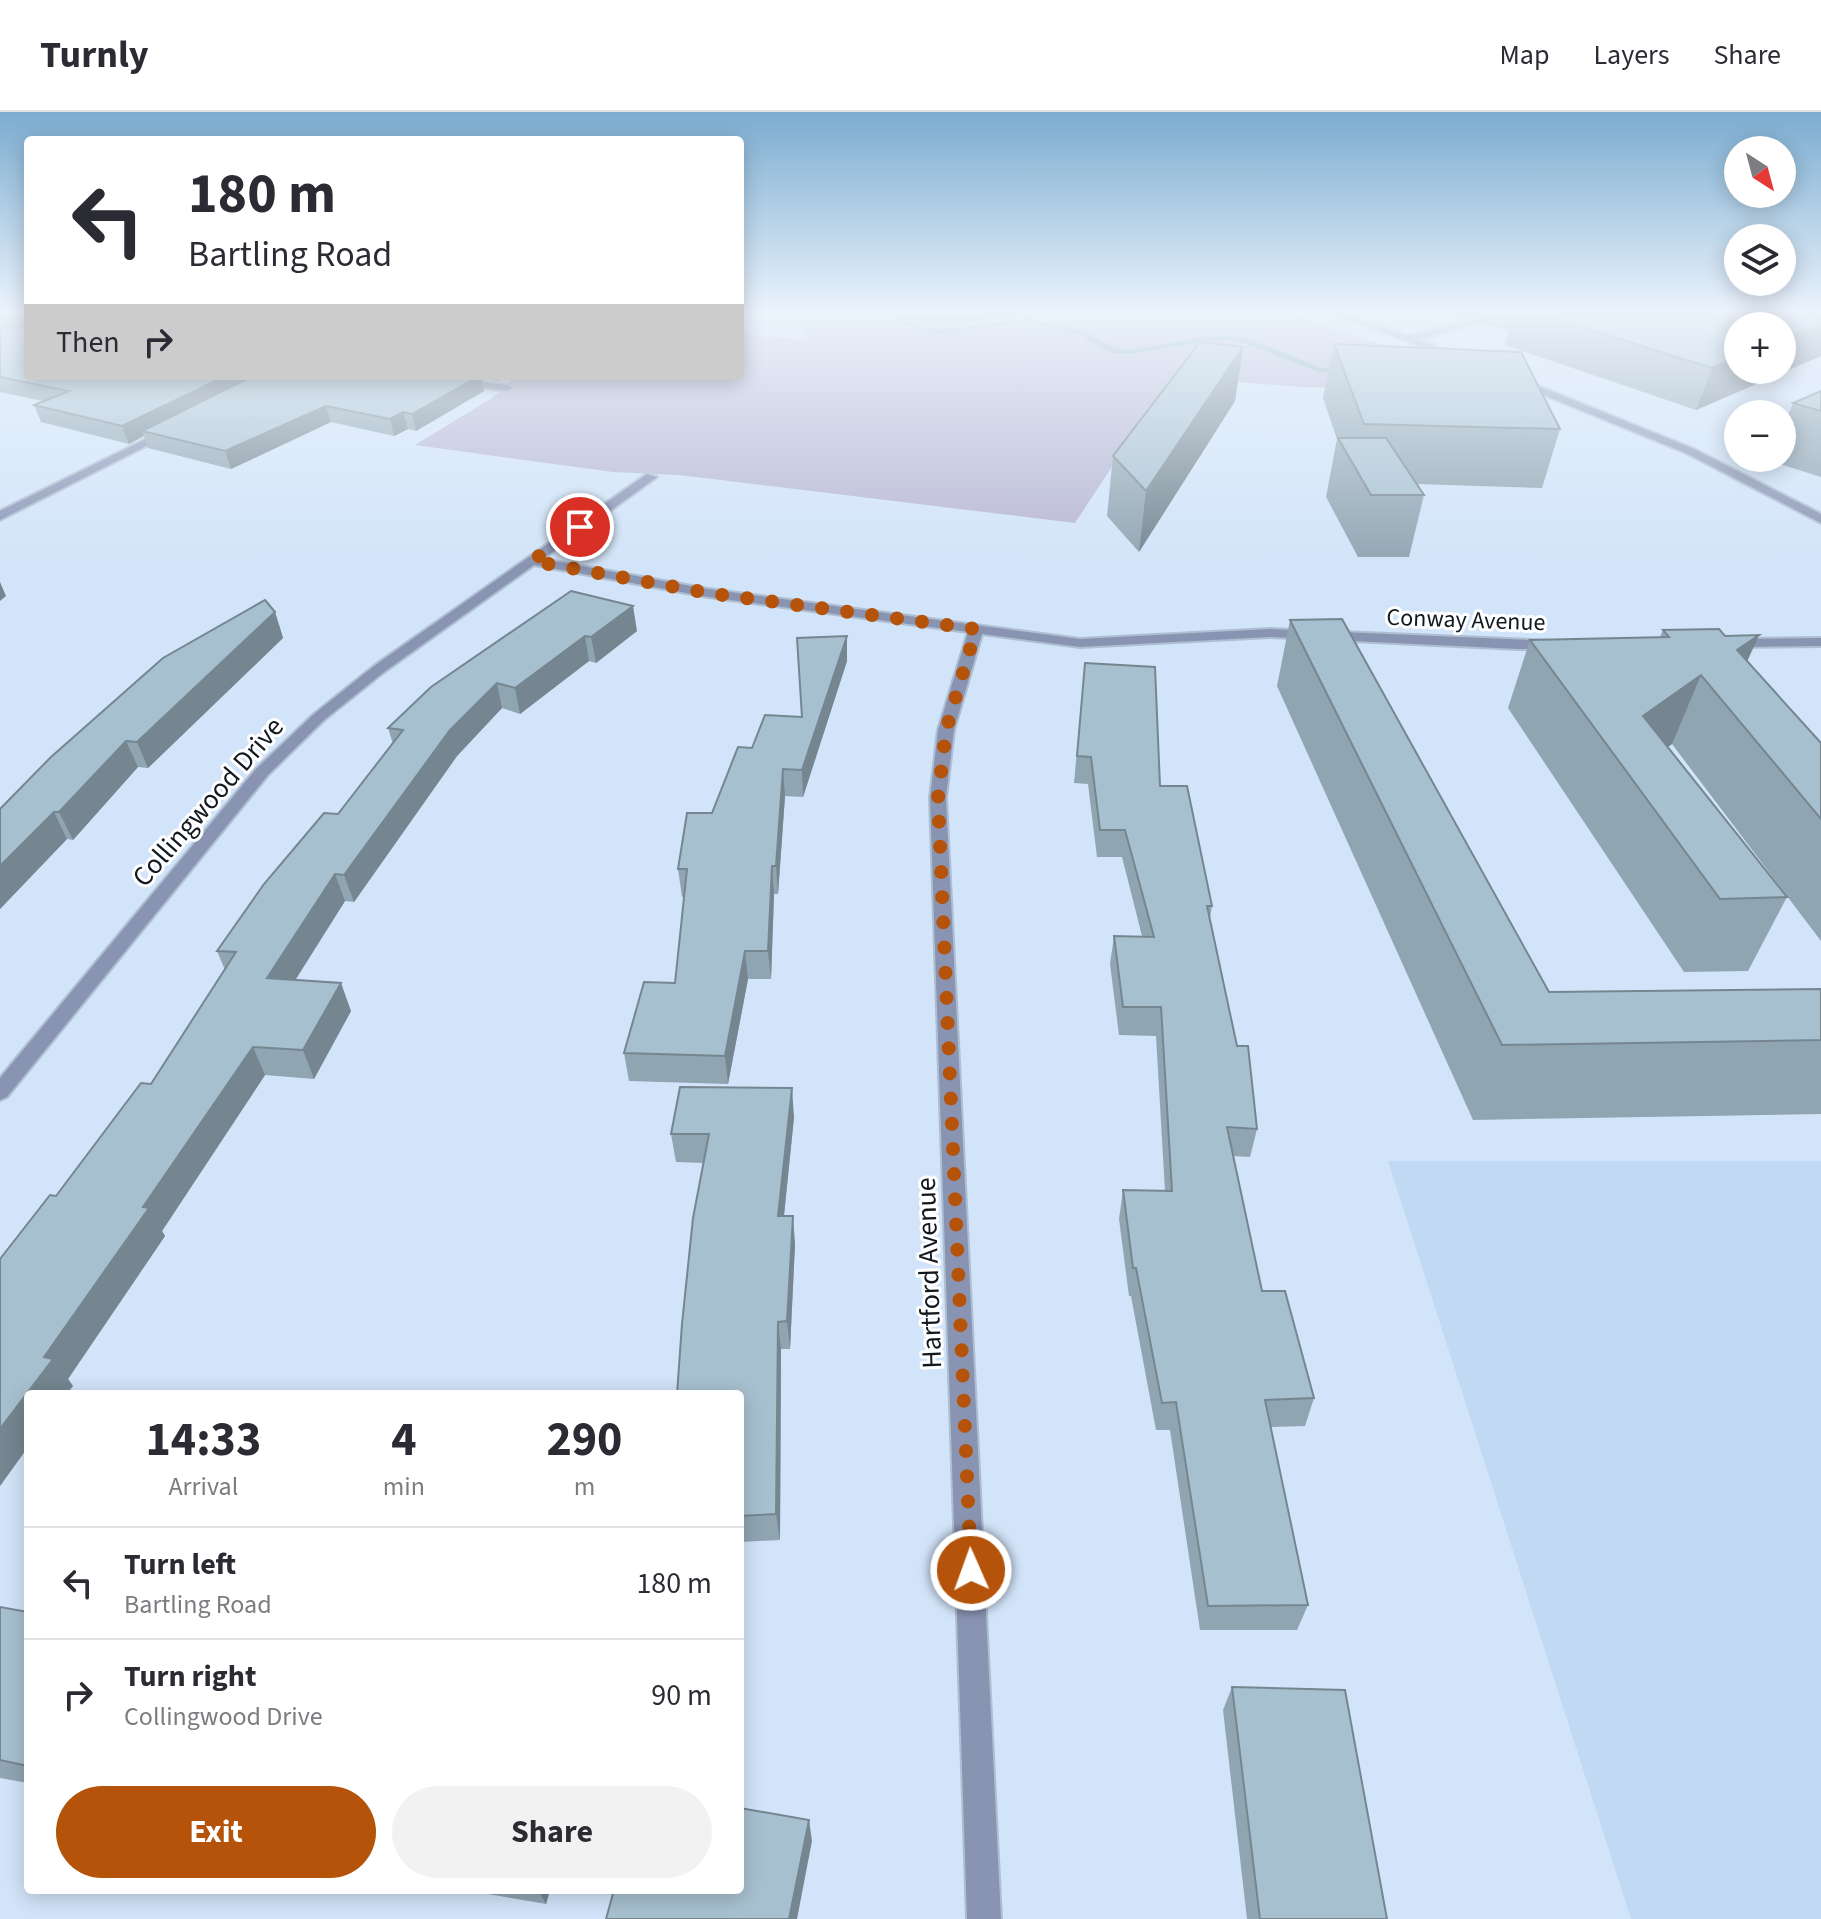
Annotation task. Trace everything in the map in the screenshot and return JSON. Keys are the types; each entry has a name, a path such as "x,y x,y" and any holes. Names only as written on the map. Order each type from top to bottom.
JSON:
{"street":[{"path":"1558,397 1690,451 1821,519"},
{"path":"0,516 181,425"},
{"name":"Collingwood Drive","path":"0,1092 262,772 319,717 379,669 651,477"},
{"name":"Conway Avenue","path":"532,561 708,593 1080,643 1270,633 1572,645"},
{"name":"Hartford Avenue","path":"976,629 946,730 938,798 984,1919"},
{"path":"1707,643 1821,642"}],"shaded area":[{"path":"1158,397 1075,523 679,475 613,472 415,445 492,398"},
{"path":"1388,1161 1821,1161 1821,1919 1631,1919"}],"building":[{"path":"53,397 182,397 122,426 34,405"},
{"path":"210,397 441,397 412,414 403,412 390,419 326,406 225,451 142,431"},
{"path":"1158,397 1209,397 1146,491 1113,456"},
{"path":"1354,397 1544,397 1560,429 1364,424"},
{"path":"1806,397 1821,397 1821,411 1796,402"},
{"path":"1338,438 1386,438 1424,495 1371,495"},
{"path":"571,591 633,606 591,637 585,636 515,688 497,683 450,730 344,875 335,874 267,978 341,983 303,1050 253,1047 143,1207 149,1208 44,1357 53,1359 30,1390 24,1390 24,1397 0,1429 0,1259 50,1195 56,1196 141,1083 151,1084 236,952 217,951 264,884 324,813 338,814 403,730 388,728 431,687"},
{"path":"265,600 275,612 137,742 126,741 59,812 54,812 0,866 0,809 51,757 163,658"},
{"path":"1342,619 1549,992 1821,989 1821,1040 1502,1045 1290,620"},
{"path":"1719,629 1725,636 1759,635 1737,650 1821,743 1821,819 1701,675 1643,716 1787,897 1720,899 1530,640 1669,637 1663,630"},
{"path":"847,636 802,770 783,769 776,866 772,866 768,951 745,951 725,1056 624,1053 644,982 675,983 687,869 678,869 687,813 712,813 738,747 752,748 765,715 802,717 797,638"},
{"path":"1085,663 1155,667 1160,786 1187,786 1212,906 1207,906 1237,1046 1248,1046 1257,1129 1227,1127 1262,1291 1285,1291 1314,1398 1265,1400 1308,1605 1208,1606 1176,1402 1162,1403 1136,1268 1133,1268 1123,1190 1172,1191 1161,1007 1123,1007 1114,936 1154,937 1125,830 1100,830 1091,757 1077,756"},
{"path":"680,1087 792,1088 778,1216 793,1216 787,1321 778,1322 776,1514 744,1516 744,1390 677,1390 693,1218 709,1134 671,1134"},
{"path":"0,1607 24,1611 24,1765 0,1760"},
{"path":"1232,1687 1345,1690 1387,1919 1260,1919"},
{"path":"744,1809 809,1820 789,1919 606,1919 613,1894 744,1894"}],"route":[{"path":"580,527 532,561 708,593 976,629 952,699 938,798 971,1570"}]}
